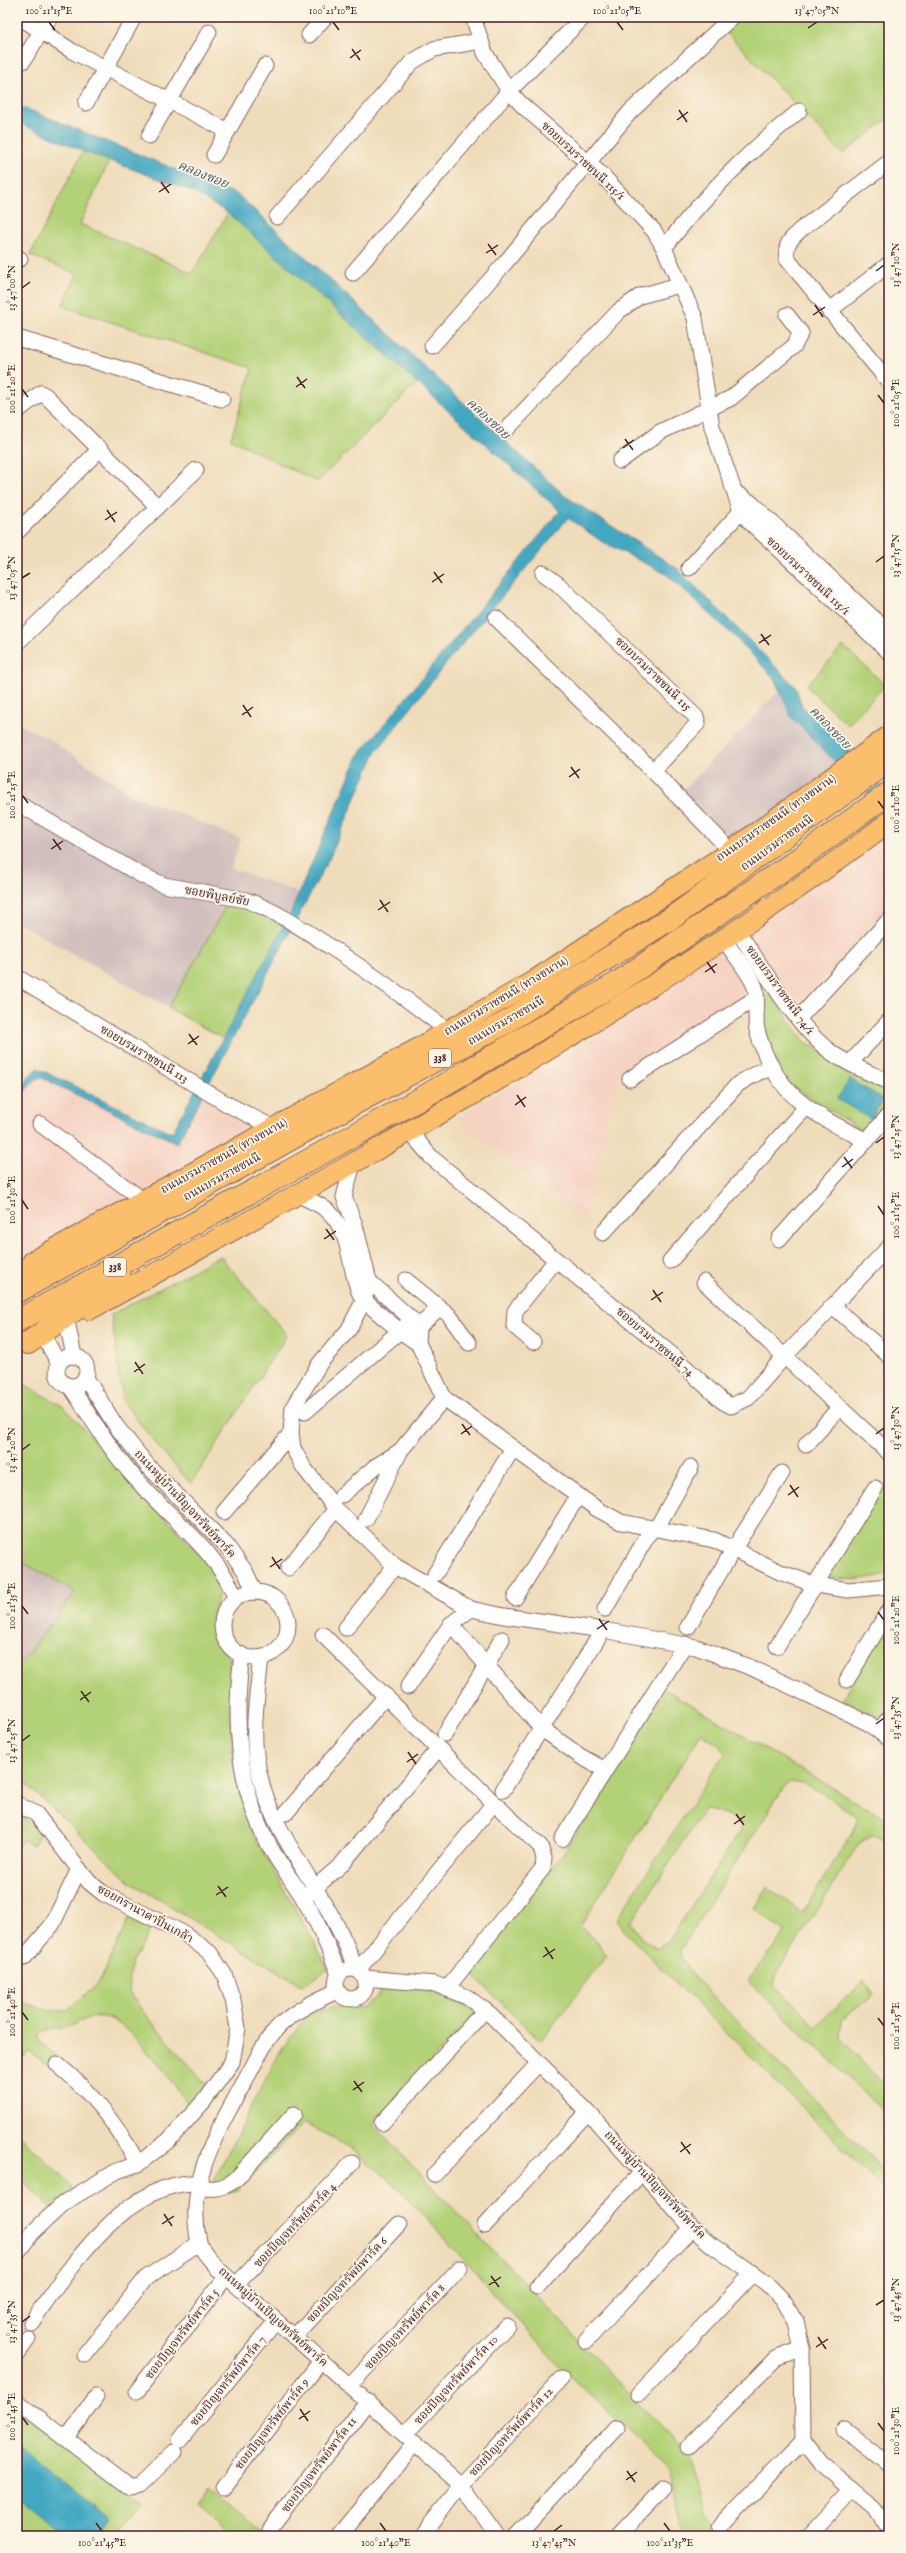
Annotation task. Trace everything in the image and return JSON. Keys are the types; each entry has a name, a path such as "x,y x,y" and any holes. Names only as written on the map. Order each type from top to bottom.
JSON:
{"highway":[{"name":"ถนนบรมราชชนนี","path":"17,1292 350,1106 505,1023 673,917 845,794 862,769 889,761"},
{"name":"ถนนบรมราชชนนี","path":"17,1321 418,1100 617,983 888,794"},
{"path":"18,1268 169,1207"},
{"path":"29,1342 213,1214"}],"main road":[{"name":"ถนนบรมราชชนนี (ทางขนาน)","path":"18,1268 274,1128 448,1031 532,982 731,851 838,774 862,769 889,736"},
{"name":"338","path":"29,1342 68,1322 409,1132 538,1057 730,934 885,826"}],"street":[{"path":"19,17 41,32 105,68 228,131"},
{"path":"23,61 50,17"},
{"path":"86,103 134,17"},
{"path":"309,35 325,17"},
{"name":"ซอยบรมราชชนนี 115/1","path":"473,17 486,53 510,91 523,106 589,163 654,231 664,248 679,285 695,318 712,427 736,493 746,506 750,522 790,550 847,602 889,633"},
{"path":"353,273 510,91 584,17"},
{"path":"432,346 589,163 630,112 732,17"},
{"path":"149,136 209,32"},
{"path":"277,217 412,62 434,49 481,41"},
{"path":"214,155 265,66"},
{"path":"664,248 704,198 753,148 799,111"},
{"path":"886,373 829,311 787,259 787,245 799,231 889,162"},
{"path":"829,311 889,264"},
{"path":"506,430 619,311 640,296 679,285"},
{"path":"620,462 660,432 731,398 794,346 801,332 787,315"},
{"path":"17,338 222,399"},
{"path":"17,411 41,393 158,507"},
{"path":"17,532 100,449"},
{"path":"17,643 196,470"},
{"path":"689,568 746,506"},
{"name":"ซอยบรมราชชนนี 115","path":"543,573 570,595 696,717 698,723 692,731 653,771"},
{"name":"ซอยบรมราชชนนี 115/1","path":"847,602 889,652"},
{"path":"496,618 653,771 731,851"},
{"name":"ซอยพิบูลย์ชัย","path":"17,803 141,874 164,885 246,900 278,915 305,930 402,994 448,1031"},
{"path":"799,1018 889,920"},
{"name":"ซอยบรมราชชนนี 74/1","path":"730,934 770,977 799,1018 818,1041 850,1063 889,1082"},
{"name":"ซอยบรมราชชนนี 74/1","path":"730,934 755,993 756,1027 763,1053 771,1069 788,1091 806,1107 867,1141"},
{"name":"ซอยบรมราชชนนี 113","path":"17,977 208,1093 252,1118 274,1128"},
{"path":"630,1080 755,993 770,977"},
{"path":"850,1063 889,1021"},
{"path":"603,1233 738,1084 759,1072 771,1069"},
{"path":"670,1261 806,1107"},
{"path":"779,1238 889,1115"},
{"path":"40,1124 143,1200"},
{"name":"ซอยบรมราชชนนี 74","path":"409,1132 432,1158 670,1353 722,1401 731,1406 748,1398 784,1357 888,1250"},
{"path":"353,1163 344,1197 349,1228 349,1251 360,1295 409,1337 444,1398 512,1450 578,1496 621,1522 697,1535 714,1540 782,1573 816,1585 848,1590 889,1586"},
{"path":"297,1194 328,1211 349,1228 369,1281 416,1322"},
{"path":"533,1342 514,1326 515,1311 556,1260"},
{"path":"406,1280 457,1324 469,1343"},
{"path":"369,1281 364,1300 349,1329 320,1363 293,1407 291,1433 293,1448 304,1468 339,1502 395,1566 471,1608 504,1616 603,1630 685,1644 752,1668 868,1723 884,1735 889,1718"},
{"path":"704,1282 784,1357 840,1406 889,1453"},
{"path":"834,1307 889,1356"},
{"path":"305,1412 409,1337 416,1322 439,1308"},
{"path":"59,1364 63,1360 74,1356 68,1322"},
{"name":"ถนนหมู่บ้านปัญจทรัพย์พาร์ค","path":"29,1342 59,1364 57,1369 60,1380 70,1386 110,1447 134,1478 222,1570 236,1598"},
{"name":"ถนนหมู่บ้านปัญจทรัพย์พาร์ค","path":"74,1356 79,1358 87,1366 86,1378 116,1426 148,1466 226,1545 245,1571 255,1592"},
{"path":"70,1386 82,1383 86,1378"},
{"path":"366,1518 401,1450 444,1398"},
{"path":"806,1445 840,1406"},
{"path":"224,1512 291,1433"},
{"path":"288,1568 339,1502 376,1466 401,1450"},
{"path":"435,1574 512,1450"},
{"path":"606,1609 691,1467"},
{"path":"688,1627 733,1550 782,1473"},
{"path":"776,1646 816,1585 875,1488"},
{"path":"515,1598 578,1496"},
{"path":"346,1628 395,1566"},
{"path":"255,1592 268,1595 280,1603 287,1615 288,1629 284,1642 274,1652 261,1658 242,1656 230,1648 224,1635 222,1621 227,1608 236,1598 255,1592"},
{"path":"408,1687 451,1624 471,1608"},
{"path":"847,1680 889,1610"},
{"path":"451,1624 486,1667 541,1728 580,1756 605,1770"},
{"path":"503,1790 603,1630"},
{"path":"324,1635 438,1749 540,1846 544,1858 543,1868 447,1988"},
{"path":"445,1734 502,1638"},
{"path":"562,1839 685,1644"},
{"path":"242,1656 239,1676 238,1729 240,1760 245,1791 270,1846 320,1928 339,1975 336,1980 337,1991 344,1998 355,1999 364,1993 367,1983 359,1972 342,1936 313,1882 287,1842 264,1792 256,1755 256,1703 261,1658"},
{"path":"286,1813 386,1696"},
{"path":"299,1892 341,1865 438,1749"},
{"path":"359,1972 494,1803"},
{"name":"ซอยกรานาดาปิ่นเกล้า","path":"17,1804 36,1814 89,1882 104,1894 186,1934 210,1953 224,1974 233,2000 238,2028 232,2062 204,2102 173,2135 138,2164 117,2171 65,2202 32,2233 17,2253"},
{"path":"24,1958 52,1925 79,1869"},
{"name":"ถนนหมู่บ้านปัญจทรัพย์พาร์ค","path":"339,1975 346,1970 447,1988 467,1997 485,2010 588,2112 692,2228 713,2246 753,2273 784,2301 796,2322 802,2349 803,2442"},
{"path":"85,2355 146,2278 199,2243 196,2201 198,2186 216,2133 271,2037 280,2025 302,2009 337,1991"},
{"path":"382,2123 485,2010"},
{"path":"57,2064 94,2101 127,2144 138,2164"},
{"path":"434,2175 538,2064"},
{"path":"485,2225 588,2112"},
{"path":"31,2323 93,2239 120,2214 168,2186 185,2182 216,2189 228,2186 257,2158 294,2114"},
{"name":"ซอยปัญจทรัพย์พาร์ค 4","path":"231,2281 352,2164"},
{"path":"536,2287 642,2172"},
{"name":"ซอยปัญจทรัพย์พาร์ค 6","path":"294,2337 399,2224"},
{"path":"586,2341 692,2228"},
{"name":"ถนนหมู่บ้านปัญจทรัพย์พาร์ค","path":"199,2243 218,2269 231,2281 462,2484 498,2536"},
{"name":"ซอยปัญจทรัพย์พาร์ค 8","path":"350,2386 460,2268"},
{"path":"639,2394 753,2273"},
{"name":"ซอยปัญจทรัพย์พาร์ค 5","path":"137,2391 231,2281"},
{"name":"ซอยปัญจทรัพย์พาร์ค 7","path":"67,2438 131,2488 140,2485 177,2446 276,2321"},
{"name":"ซอยปัญจทรัพย์พาร์ค 10","path":"339,2536 410,2439 507,2326"},
{"path":"17,2354 28,2339"},
{"path":"688,2448 774,2360 802,2349"},
{"name":"ซอยปัญจทรัพย์พาร์ค 9","path":"223,2488 321,2361"},
{"name":"ซอยปัญจทรัพย์พาร์ค 12","path":"421,2536 462,2484 561,2379"},
{"path":"17,2401 67,2438 96,2397"},
{"name":"ซอยปัญจทรัพย์พาร์ค 11","path":"270,2529 368,2401"},
{"path":"516,2536 616,2428"},
{"path":"845,2430 889,2465"},
{"path":"720,2526 803,2442 820,2463 875,2508 889,2530"},
{"path":"618,2536 662,2489"},
{"path":"808,2536 852,2489"}],"shaded area":[{"path":"779,691 784,703 839,766 735,842 682,791"},
{"path":"17,724 41,734 133,795 241,839 231,868 299,893 224,1039 17,922"},
{"path":"889,829 889,907 800,1003 792,1001 746,929"},
{"path":"719,947 748,988 745,995 617,1078 585,1220 455,1119 623,1019 624,1012"},
{"path":"42,1078 177,1143 203,1095 260,1128 17,1259 17,1099 36,1079"},
{"path":"17,1559 75,1592 17,1668"}],"green space":[{"path":"740,17 889,17 889,118 843,154 726,32"},
{"path":"83,151 109,161 80,224 192,273 228,213 417,383 317,482 231,439 252,368 62,306 77,274 30,255"},
{"path":"843,646 885,685 848,725 806,686"},
{"path":"236,903 284,926 224,1039 168,1008 227,904"},
{"path":"770,994 805,1042 849,1070 889,1086 889,1108 866,1133 792,1086 770,1052 755,1003"},
{"path":"220,1256 287,1335 191,1484 154,1442 123,1401 111,1315"},
{"path":"17,1380 64,1407 213,1569 222,1584 211,1619 218,1643 230,1659 233,1771 258,1843 329,1969 302,1986 130,1882 17,1775 17,1668 75,1592 17,1559"},
{"path":"878,1482 889,1492 889,1573 858,1579 842,1579 827,1575"},
{"path":"889,1621 889,1707 879,1717 842,1699"},
{"path":"666,1690 889,1821 889,1842 880,1835 872,1834 858,1845 777,1973 774,1985 816,2026 864,1981 874,1994 842,2020 840,2037 889,2090 889,2117 748,1981 785,1932 754,1908 768,1887 802,1913 853,1832 857,1819 843,1807 816,1790 798,1783 790,1782 782,1790 680,1950 682,1960 690,1972 889,2176 888,2193 624,1931 617,1919 725,1753 716,1742 701,1733 580,1927 598,1943 606,1956 540,2041 470,1972 564,1852","holes":["704,1809 725,1814 742,1828 669,1941 657,1949 644,1940 631,1923"]},
{"path":"17,1813 33,1825 41,1836 32,1846 23,1840 17,1847"},
{"path":"130,1916 154,1924 132,1962 128,1991 148,2018 206,2084 189,2106 163,2070 138,2042 115,2021 105,2017 93,2017 64,2028 41,2032 38,2034 39,2041 57,2056 48,2065 29,2052 17,2063 17,1997 27,2004 51,2011 67,2010 98,1984"},
{"path":"384,1985 421,1990 443,1996 477,2011 373,2124 692,2459 708,2515 720,2536 688,2536 680,2523 669,2470 559,2365 401,2190 348,2146 304,2123 238,2190 205,2197 281,2050 309,2014 340,2006 363,2008 377,1997"},
{"path":"17,2133 73,2188 50,2208 17,2175"},
{"path":"17,2410 143,2502 113,2536 27,2536 17,2529"},
{"path":"209,2491 266,2536 230,2536 197,2508"}],"water":[{"path":"17,105 238,195 565,496 678,569 795,686 802,706 842,744 889,793 889,816 792,718 774,678 733,635 666,574 601,541 568,518 448,661 376,752 330,857 177,1143 42,1078 36,1079 17,1099 17,1088 37,1068 172,1133 290,914 358,756 560,511 228,213 191,191 83,151 17,122"},
{"path":"850,1079 883,1099 871,1119 837,1099"},
{"path":"17,2445 109,2518 95,2536 68,2536 17,2495"}],"water label":[{"name":"คลองซอย","path":"203,175"},
{"name":"คลองซอย","path":"488,419"},
{"name":"คลองซอย","path":"830,728"}]}
